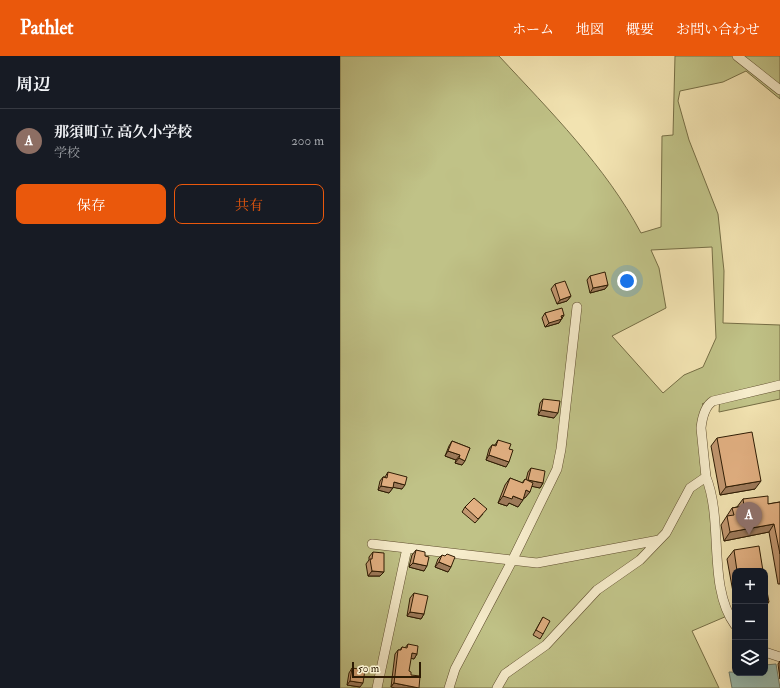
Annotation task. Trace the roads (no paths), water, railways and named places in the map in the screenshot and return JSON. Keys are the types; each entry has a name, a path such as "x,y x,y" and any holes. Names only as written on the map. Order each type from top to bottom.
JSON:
{"lane":[{"path":"737,56 780,90"},
{"path":"449,688 455,669 513,559 559,461 577,306"},
{"path":"732,619 724,604 719,568 714,503 706,477 702,428 708,404 713,401 780,385"},
{"path":"497,688 505,674 546,645 597,590 640,560 666,533 690,488 706,477"},
{"path":"372,544 545,562 659,540"},
{"path":"377,688 407,548"},
{"path":"768,653 780,657"}],"place":[{"name":"那須町立 高久小学校","path":"749,535"}]}
